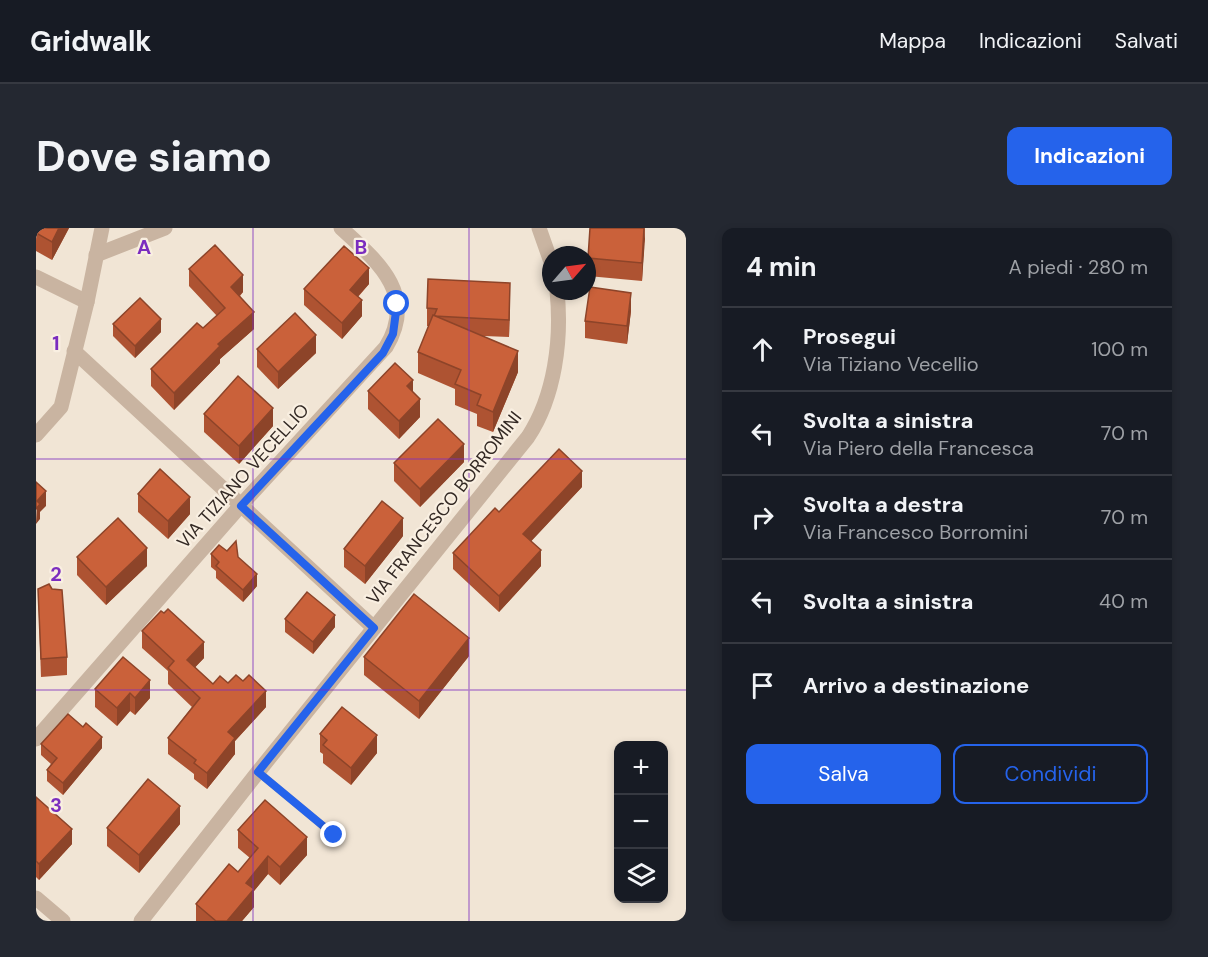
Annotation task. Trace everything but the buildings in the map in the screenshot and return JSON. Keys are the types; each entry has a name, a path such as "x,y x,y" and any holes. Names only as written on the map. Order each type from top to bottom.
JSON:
{"street":[{"path":"36,435 61,407 87,302 102,228"},
{"path":"96,255 165,228"},
{"name":"VIA TIZIANO VECELLIO","path":"36,739 241,506 378,359 393,334 397,304 390,279 374,258 341,228"},
{"path":"538,228 545,246"},
{"path":"36,277 87,302"},
{"name":"VIA FRANCESCO BORROMINI","path":"141,921 258,772 520,448 537,422 547,399 553,370 558,322 557,300"},
{"path":"74,351 374,628"},
{"path":"36,898 63,921"}],"lane":[{"path":"258,772 334,835"}],"route":[{"path":"334,835 258,772 374,628 241,506 383,353 393,334 397,304"}]}
